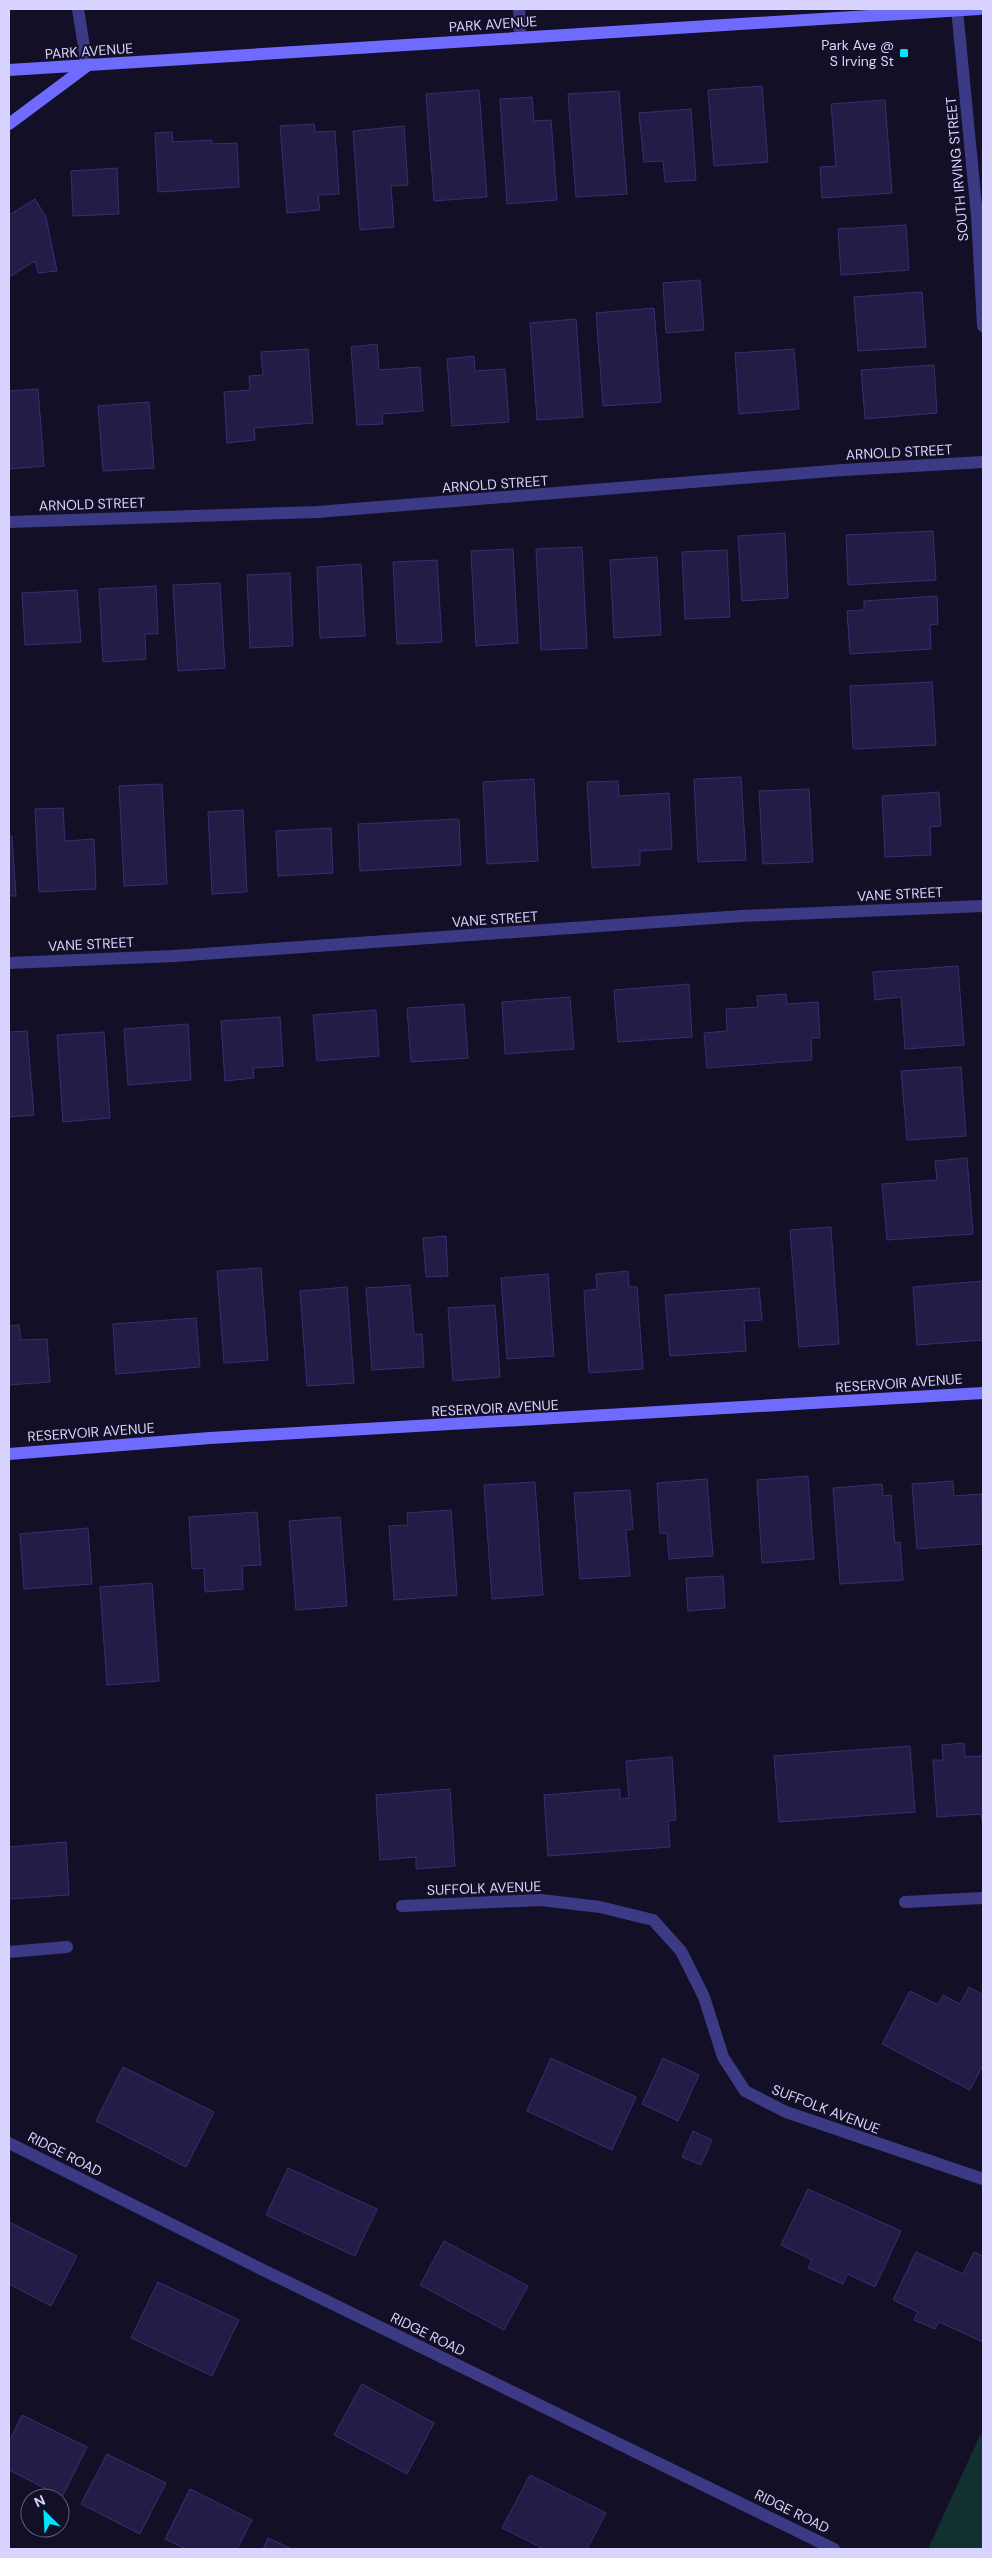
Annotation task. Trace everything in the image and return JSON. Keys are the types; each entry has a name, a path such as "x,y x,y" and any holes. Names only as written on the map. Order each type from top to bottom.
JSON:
{"street":[{"path":"9,124 87,66 78,9"},
{"path":"519,9 520,38"},
{"name":"SOUTH IRVING STREET","path":"958,9 977,216 983,326"},
{"name":"PARK AVENUE","path":"9,70 979,9"},
{"name":"ARNOLD STREET","path":"9,522 317,512 843,470 983,462"},
{"name":"VANE STREET","path":"9,963 174,956 742,916 983,906"},
{"name":"RESERVOIR AVENUE","path":"9,1454 210,1438 983,1392"},
{"path":"905,1902 983,1898"},
{"name":"SUFFOLK AVENUE","path":"402,1906 541,1900 600,1907 653,1920 681,1951 704,1997 723,2057 745,2091 786,2112 983,2179"},
{"path":"9,1952 67,1947"},
{"name":"RIDGE ROAD","path":"9,2143 255,2266 834,2549"}],"green space":[{"path":"980,2435 983,2437 983,2549 928,2549"}],"building":[{"path":"762,86 768,162 714,166 708,90"},
{"path":"479,90 487,197 434,201 426,94"},
{"path":"619,91 627,194 576,197 568,94"},
{"path":"532,97 534,121 551,120 557,200 507,204 500,99"},
{"path":"885,100 892,193 822,198 820,167 836,166 831,104"},
{"path":"691,109 696,180 665,182 663,161 644,162 639,113"},
{"path":"314,124 315,132 335,131 339,194 318,195 320,210 287,213 280,126"},
{"path":"404,126 408,185 391,186 394,227 360,230 353,131"},
{"path":"172,132 173,142 212,140 212,144 237,143 239,187 158,192 155,133"},
{"path":"117,168 119,214 73,216 71,171"},
{"path":"35,199 46,217 57,271 38,273 35,261 9,277 9,215"},
{"path":"906,225 909,270 841,275 838,229"},
{"path":"700,280 704,330 666,333 663,283"},
{"path":"922,292 926,347 858,351 854,297"},
{"path":"654,308 661,402 603,406 596,313"},
{"path":"576,319 583,417 537,420 530,323"},
{"path":"377,344 379,370 420,367 423,411 382,414 383,424 357,425 351,347"},
{"path":"308,349 313,423 254,428 255,440 227,443 224,392 250,390 249,376 263,375 261,352"},
{"path":"794,349 799,409 739,414 735,353"},
{"path":"474,356 475,371 505,369 509,422 452,426 447,359"},
{"path":"934,365 937,413 865,419 861,370"},
{"path":"38,389 44,466 9,469 9,391"},
{"path":"149,402 154,468 103,471 98,406"},
{"path":"933,531 936,580 848,585 846,535"},
{"path":"785,533 788,598 742,601 738,536"},
{"path":"582,547 587,648 541,650 536,549"},
{"path":"513,549 518,643 476,646 471,551"},
{"path":"727,550 730,617 685,619 682,552"},
{"path":"657,557 661,635 614,638 610,560"},
{"path":"437,560 442,642 397,644 393,562"},
{"path":"361,564 365,636 320,638 317,567"},
{"path":"290,573 293,646 250,648 247,575"},
{"path":"220,583 225,668 178,671 173,585"},
{"path":"156,586 158,634 145,634 146,659 103,662 99,589"},
{"path":"77,590 81,642 25,645 22,593"},
{"path":"937,596 938,624 930,625 931,649 850,654 847,611 864,610 864,601"},
{"path":"932,682 936,745 853,749 850,686"},
{"path":"741,777 746,860 698,862 694,779"},
{"path":"534,779 538,861 487,864 483,782"},
{"path":"618,781 619,796 669,793 672,849 640,851 640,865 592,868 587,782"},
{"path":"162,784 167,884 124,886 119,786"},
{"path":"809,789 813,862 763,864 759,791"},
{"path":"939,792 941,826 930,827 931,855 885,857 882,796"},
{"path":"63,808 65,841 94,839 96,889 39,892 35,809"},
{"path":"243,810 247,892 212,894 208,812"},
{"path":"459,819 461,865 360,871 358,824"},
{"path":"331,828 333,873 278,876 276,831"},
{"path":"9,836 12,836 16,896 9,896"},
{"path":"958,966 964,1045 905,1049 901,997 875,1000 873,972"},
{"path":"689,984 692,1037 618,1042 614,990"},
{"path":"786,994 787,1004 818,1002 820,1038 811,1038 812,1060 707,1068 704,1033 727,1031 726,1009 758,1007 757,996"},
{"path":"570,997 574,1049 505,1054 502,1002"},
{"path":"464,1004 468,1058 411,1062 407,1008"},
{"path":"376,1010 379,1056 317,1061 313,1015"},
{"path":"280,1017 283,1066 253,1068 254,1078 225,1081 221,1021"},
{"path":"188,1024 191,1080 128,1085 124,1029"},
{"path":"27,1031 34,1115 9,1117 9,1032"},
{"path":"104,1032 110,1118 63,1122 57,1035"},
{"path":"961,1067 966,1136 907,1140 901,1071"},
{"path":"967,1158 973,1234 887,1240 882,1184 937,1180 935,1161"},
{"path":"831,1227 839,1344 799,1347 790,1230"},
{"path":"446,1236 448,1276 426,1277 423,1238"},
{"path":"261,1268 268,1360 224,1363 217,1271"},
{"path":"628,1271 629,1287 637,1287 643,1369 589,1373 584,1291 597,1289 596,1274"},
{"path":"548,1274 554,1356 507,1359 501,1278"},
{"path":"983,1281 983,1340 917,1345 913,1287"},
{"path":"410,1285 414,1334 422,1334 424,1367 372,1370 366,1288"},
{"path":"347,1287 354,1383 307,1386 300,1291"},
{"path":"759,1288 762,1320 744,1321 746,1351 670,1356 665,1295"},
{"path":"495,1305 500,1377 453,1381 448,1308"},
{"path":"196,1318 200,1367 116,1374 113,1324"},
{"path":"19,1325 21,1340 47,1339 50,1382 9,1385 9,1326"},
{"path":"808,1476 814,1559 762,1563 757,1480"},
{"path":"707,1479 713,1556 669,1559 667,1533 660,1533 657,1483"},
{"path":"953,1481 954,1496 982,1494 983,1544 917,1549 912,1484"},
{"path":"535,1482 543,1595 492,1599 484,1485"},
{"path":"882,1484 883,1496 891,1495 895,1543 900,1542 903,1580 840,1584 833,1488"},
{"path":"630,1490 633,1529 626,1530 630,1576 580,1579 574,1493"},
{"path":"451,1510 457,1595 394,1600 389,1526 408,1525 407,1513"},
{"path":"257,1512 261,1565 242,1566 243,1589 205,1592 204,1568 192,1569 189,1517"},
{"path":"340,1517 347,1606 296,1610 289,1521"},
{"path":"88,1528 92,1584 24,1589 20,1534"},
{"path":"723,1576 725,1608 688,1611 686,1578"},
{"path":"152,1583 159,1681 107,1685 100,1587"},
{"path":"964,1743 965,1757 983,1756 983,1825 981,1814 937,1817 933,1760 943,1760 942,1745"},
{"path":"910,1746 915,1812 779,1822 774,1756"},
{"path":"672,1757 676,1820 668,1821 670,1847 548,1856 544,1795 620,1789 620,1799 629,1798 626,1761"},
{"path":"450,1789 455,1866 416,1869 416,1857 380,1860 376,1795"},
{"path":"66,1842 69,1895 9,1899 9,1847"},
{"path":"969,1987 983,1995 983,2065 970,2090 882,2044 910,1991 938,2005 943,1995 960,2004"},
{"path":"551,2058 636,2097 612,2150 527,2111"},
{"path":"663,2058 699,2075 678,2121 642,2104"},
{"path":"123,2067 214,2112 186,2167 96,2121"},
{"path":"693,2131 712,2140 701,2165 682,2157"},
{"path":"288,2168 377,2209 355,2256 266,2215"},
{"path":"808,2189 901,2231 875,2287 847,2274 843,2284 808,2268 812,2260 781,2245"},
{"path":"9,2222 77,2256 51,2306 9,2284"},
{"path":"444,2241 528,2286 504,2330 420,2285"},
{"path":"916,2252 963,2274 974,2252 983,2256 983,2342 939,2322 935,2329 914,2320 918,2312 893,2300"},
{"path":"158,2282 239,2320 212,2376 131,2338"},
{"path":"362,2384 434,2423 407,2474 334,2435"},
{"path":"22,2415 87,2447 66,2488 44,2488 9,2470 9,2442"},
{"path":"107,2454 166,2483 140,2534 81,2504"},
{"path":"530,2475 606,2513 587,2549 544,2549 502,2528"},
{"path":"190,2489 252,2520 237,2549 186,2549 165,2539"},
{"path":"268,2538 292,2549 263,2549"}],"place":[{"name":"Park Ave @ S Irving St","path":"904,53"}]}
